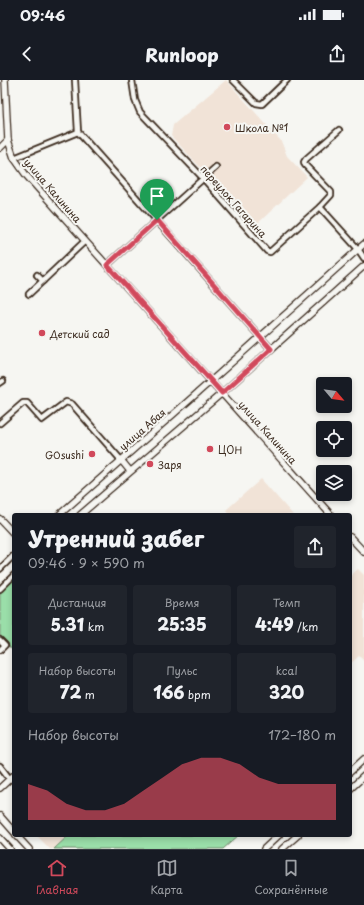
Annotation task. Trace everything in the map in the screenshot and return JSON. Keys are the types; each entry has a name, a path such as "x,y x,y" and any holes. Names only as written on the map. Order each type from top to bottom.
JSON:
{"street":[{"name":"улица Калинина","path":"5,80 8,140 14,158 26,175 328,513"},
{"path":"75,80 78,132 271,349"},
{"name":"переулок Гагарина","path":"132,80 135,100 140,112 269,252 320,207"},
{"path":"233,80 256,104 259,105 262,104 286,80"},
{"path":"339,130 304,162 332,193 320,207 358,249 364,258"},
{"path":"14,158 78,132"},
{"path":"0,148 8,140"},
{"path":"107,265 216,167"},
{"path":"30,294 85,241"},
{"name":"улица Абая","path":"130,471 121,460 364,244"},
{"path":"82,513 222,393 364,266"},
{"path":"37,275 43,281"},
{"path":"0,423 23,403 26,404 42,420 66,402 69,402 121,460 61,513"},
{"path":"0,519 12,532"},
{"path":"352,539 364,552"},
{"path":"0,569 12,557"},
{"path":"0,589 12,577"},
{"path":"0,640 4,645 0,650"},
{"path":"352,770 364,759"},
{"path":"0,766 12,777 0,788"},
{"path":"352,787 364,776"},
{"path":"0,816 12,830"},
{"path":"18,837 29,849"},
{"path":"264,849 277,837"},
{"path":"282,849 296,837"},
{"path":"0,838 10,849"}],"shaded area":[{"path":"226,80 281,141 287,156 307,177 255,226 171,136 173,125"},
{"path":"261,479 291,513 228,513 226,510"},
{"path":"358,569 364,575 364,661 359,656 352,662 352,574"},
{"path":"38,837 67,837 54,849 50,849"}],"green space":[{"path":"12,582 12,650 0,636 0,592"},
{"path":"67,837 237,837 223,849 54,849"}],"place":[{"name":"Школа №1","path":"227,127"},
{"name":"Детский сад","path":"42,333"},
{"name":"ЦОН","path":"210,449"},
{"name":"GOsushi","path":"92,454"},
{"name":"Заря","path":"150,464"}],"route":[{"path":"157,220 271,349 222,393 107,265 157,220"}]}
